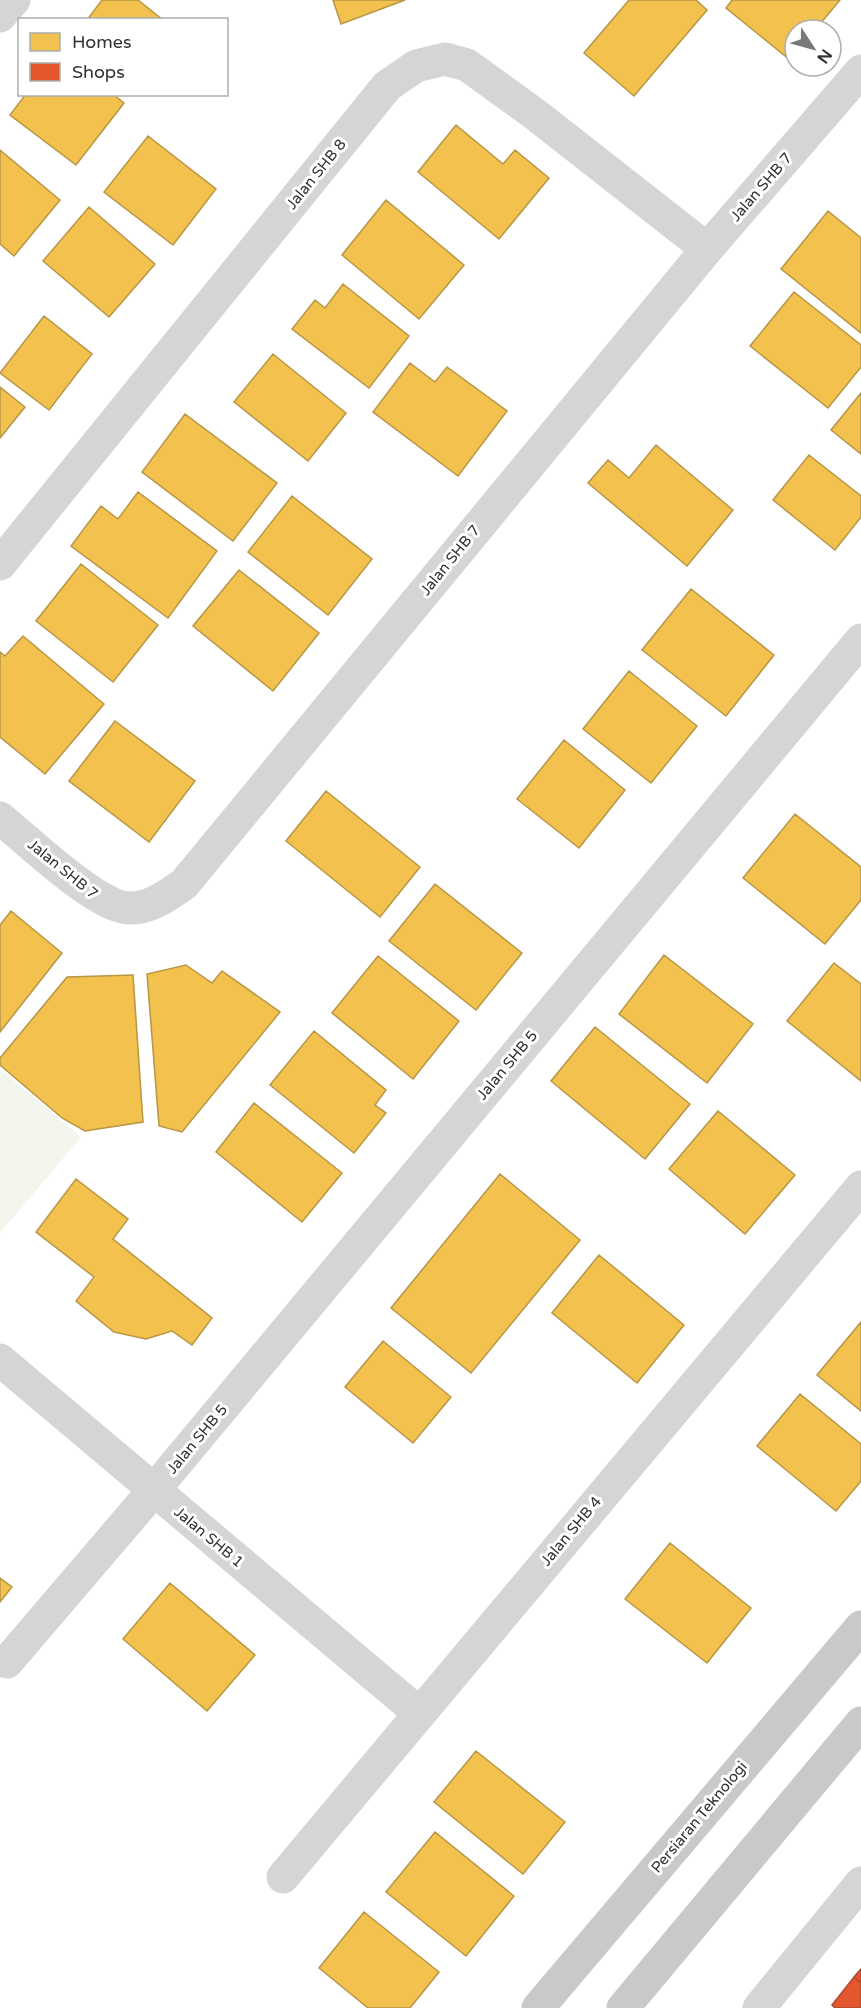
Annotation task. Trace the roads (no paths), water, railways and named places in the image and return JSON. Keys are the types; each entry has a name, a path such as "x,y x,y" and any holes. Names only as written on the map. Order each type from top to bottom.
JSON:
{"main road":[{"name":"Persiaran Teknologi","path":"538,2008 861,1627"},
{"path":"622,2008 861,1723"}],"street":[{"path":"0,16 14,0"},
{"name":"Jalan SHB 8","path":"0,564 387,86 416,66 445,59 467,65 536,115 707,249"},
{"name":"Jalan SHB 7","path":"0,818 104,902 130,908 158,902 184,884 707,249 861,71"},
{"name":"Jalan SHB 5","path":"7,1662 154,1490 861,640"},
{"name":"Jalan SHB 4","path":"283,1877 861,1187"},
{"name":"Jalan SHB 1","path":"0,1360 419,1713"},
{"path":"759,2008 861,1883"}]}
